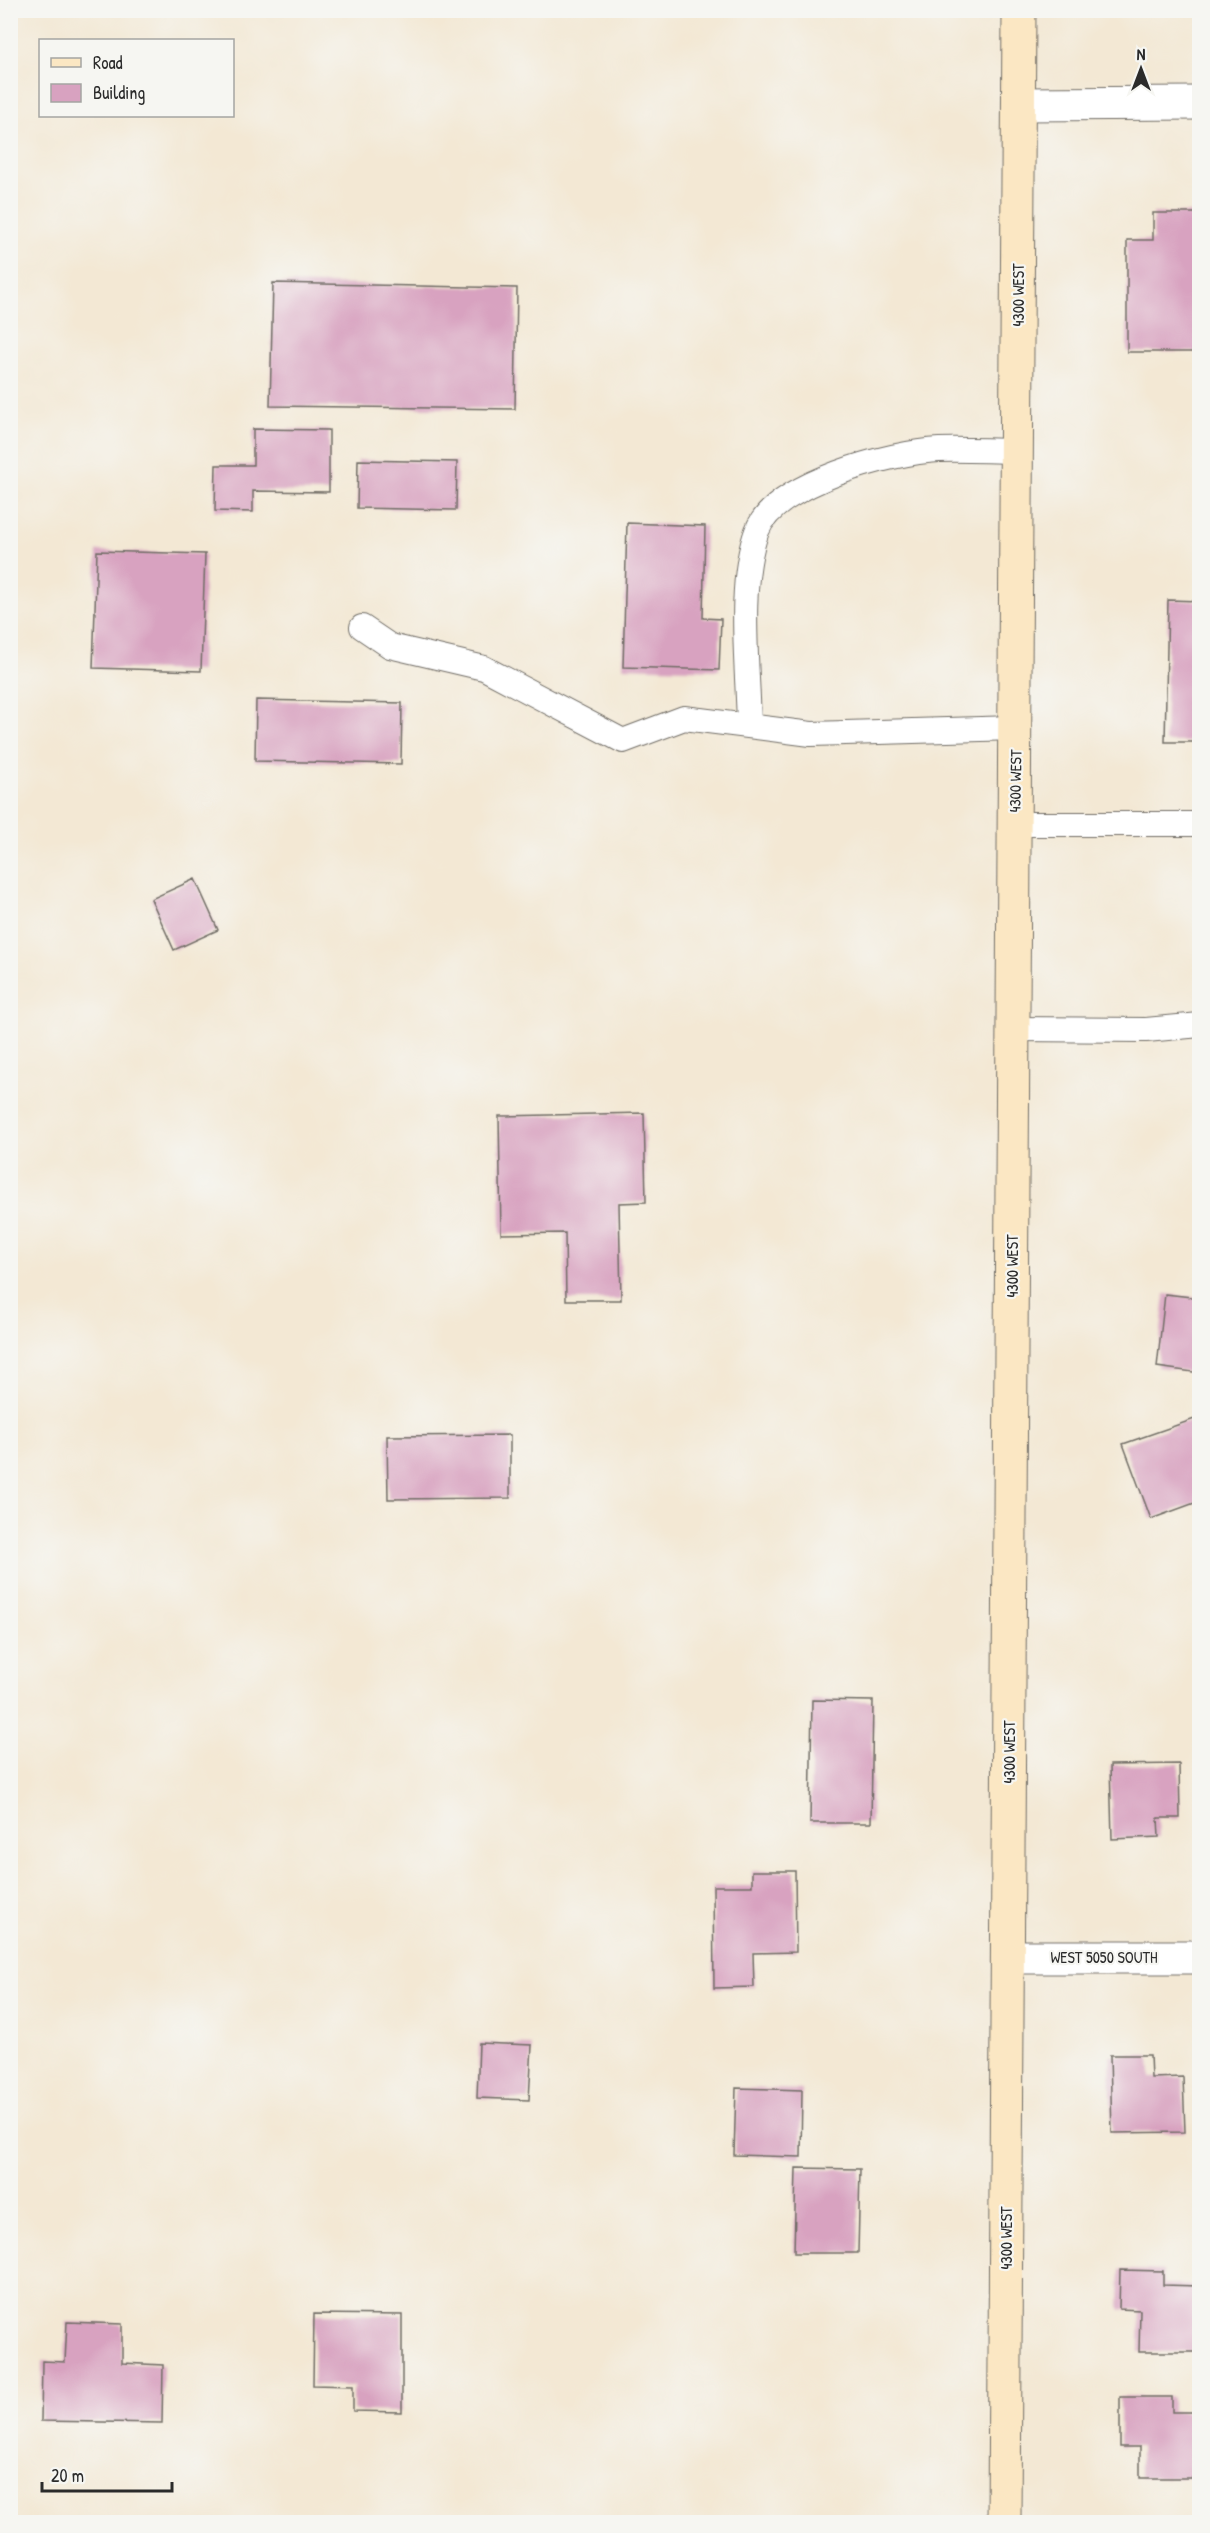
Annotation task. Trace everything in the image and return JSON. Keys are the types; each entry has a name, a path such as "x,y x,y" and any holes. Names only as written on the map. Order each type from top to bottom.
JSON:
{"street":[{"name":"4300 WEST","path":"1004,2523 1019,10"},
{"path":"1019,104 1200,103"},
{"name":"WEST 5050 SOUTH","path":"1008,1957 1200,1957"}],"lane":[{"path":"749,726 746,576 758,528 786,496 859,464 938,450 1017,451"},
{"path":"362,627 390,646 484,668 623,741 684,718 811,734 1015,728"},
{"path":"1014,824 1200,824"},
{"path":"1013,1029 1146,1030 1200,1025"}],"building":[{"path":"1153,213 1200,213 1200,352 1127,352 1127,240 1153,240"},
{"path":"273,283 517,288 515,409 270,406"},
{"path":"253,429 329,430 329,492 253,491 253,512 215,511 216,465 253,465"},
{"path":"358,460 457,462 456,510 357,508"},
{"path":"627,523 705,526 703,618 721,619 719,670 623,667"},
{"path":"97,551 205,554 201,671 93,668"},
{"path":"1168,600 1200,601 1200,742 1165,742"},
{"path":"256,700 402,703 401,764 255,761"},
{"path":"195,879 218,930 174,950 151,899"},
{"path":"644,1113 646,1202 619,1203 621,1300 566,1300 565,1233 501,1234 499,1116"},
{"path":"1165,1294 1200,1298 1200,1373 1157,1367"},
{"path":"1200,1417 1200,1501 1151,1519 1123,1444"},
{"path":"510,1435 510,1498 388,1499 387,1436"},
{"path":"812,1700 873,1701 871,1823 810,1823"},
{"path":"1179,1764 1180,1818 1158,1818 1159,1837 1112,1839 1110,1765"},
{"path":"752,1871 795,1871 796,1952 753,1953 754,1987 714,1988 713,1886 752,1886"},
{"path":"479,2043 532,2045 529,2100 477,2098"},
{"path":"1110,2055 1150,2055 1151,2078 1183,2077 1185,2132 1112,2133"},
{"path":"736,2088 802,2090 801,2157 734,2155"},
{"path":"796,2168 860,2169 858,2253 794,2253"},
{"path":"1120,2270 1163,2271 1163,2285 1200,2286 1200,2352 1139,2352 1140,2310 1119,2309"},
{"path":"314,2314 402,2315 402,2412 353,2411 353,2386 313,2385"},
{"path":"67,2322 122,2324 122,2363 163,2365 162,2423 41,2421 42,2361 65,2362"},
{"path":"1120,2397 1172,2397 1172,2412 1200,2412 1200,2478 1140,2478 1140,2447 1120,2447"}]}
